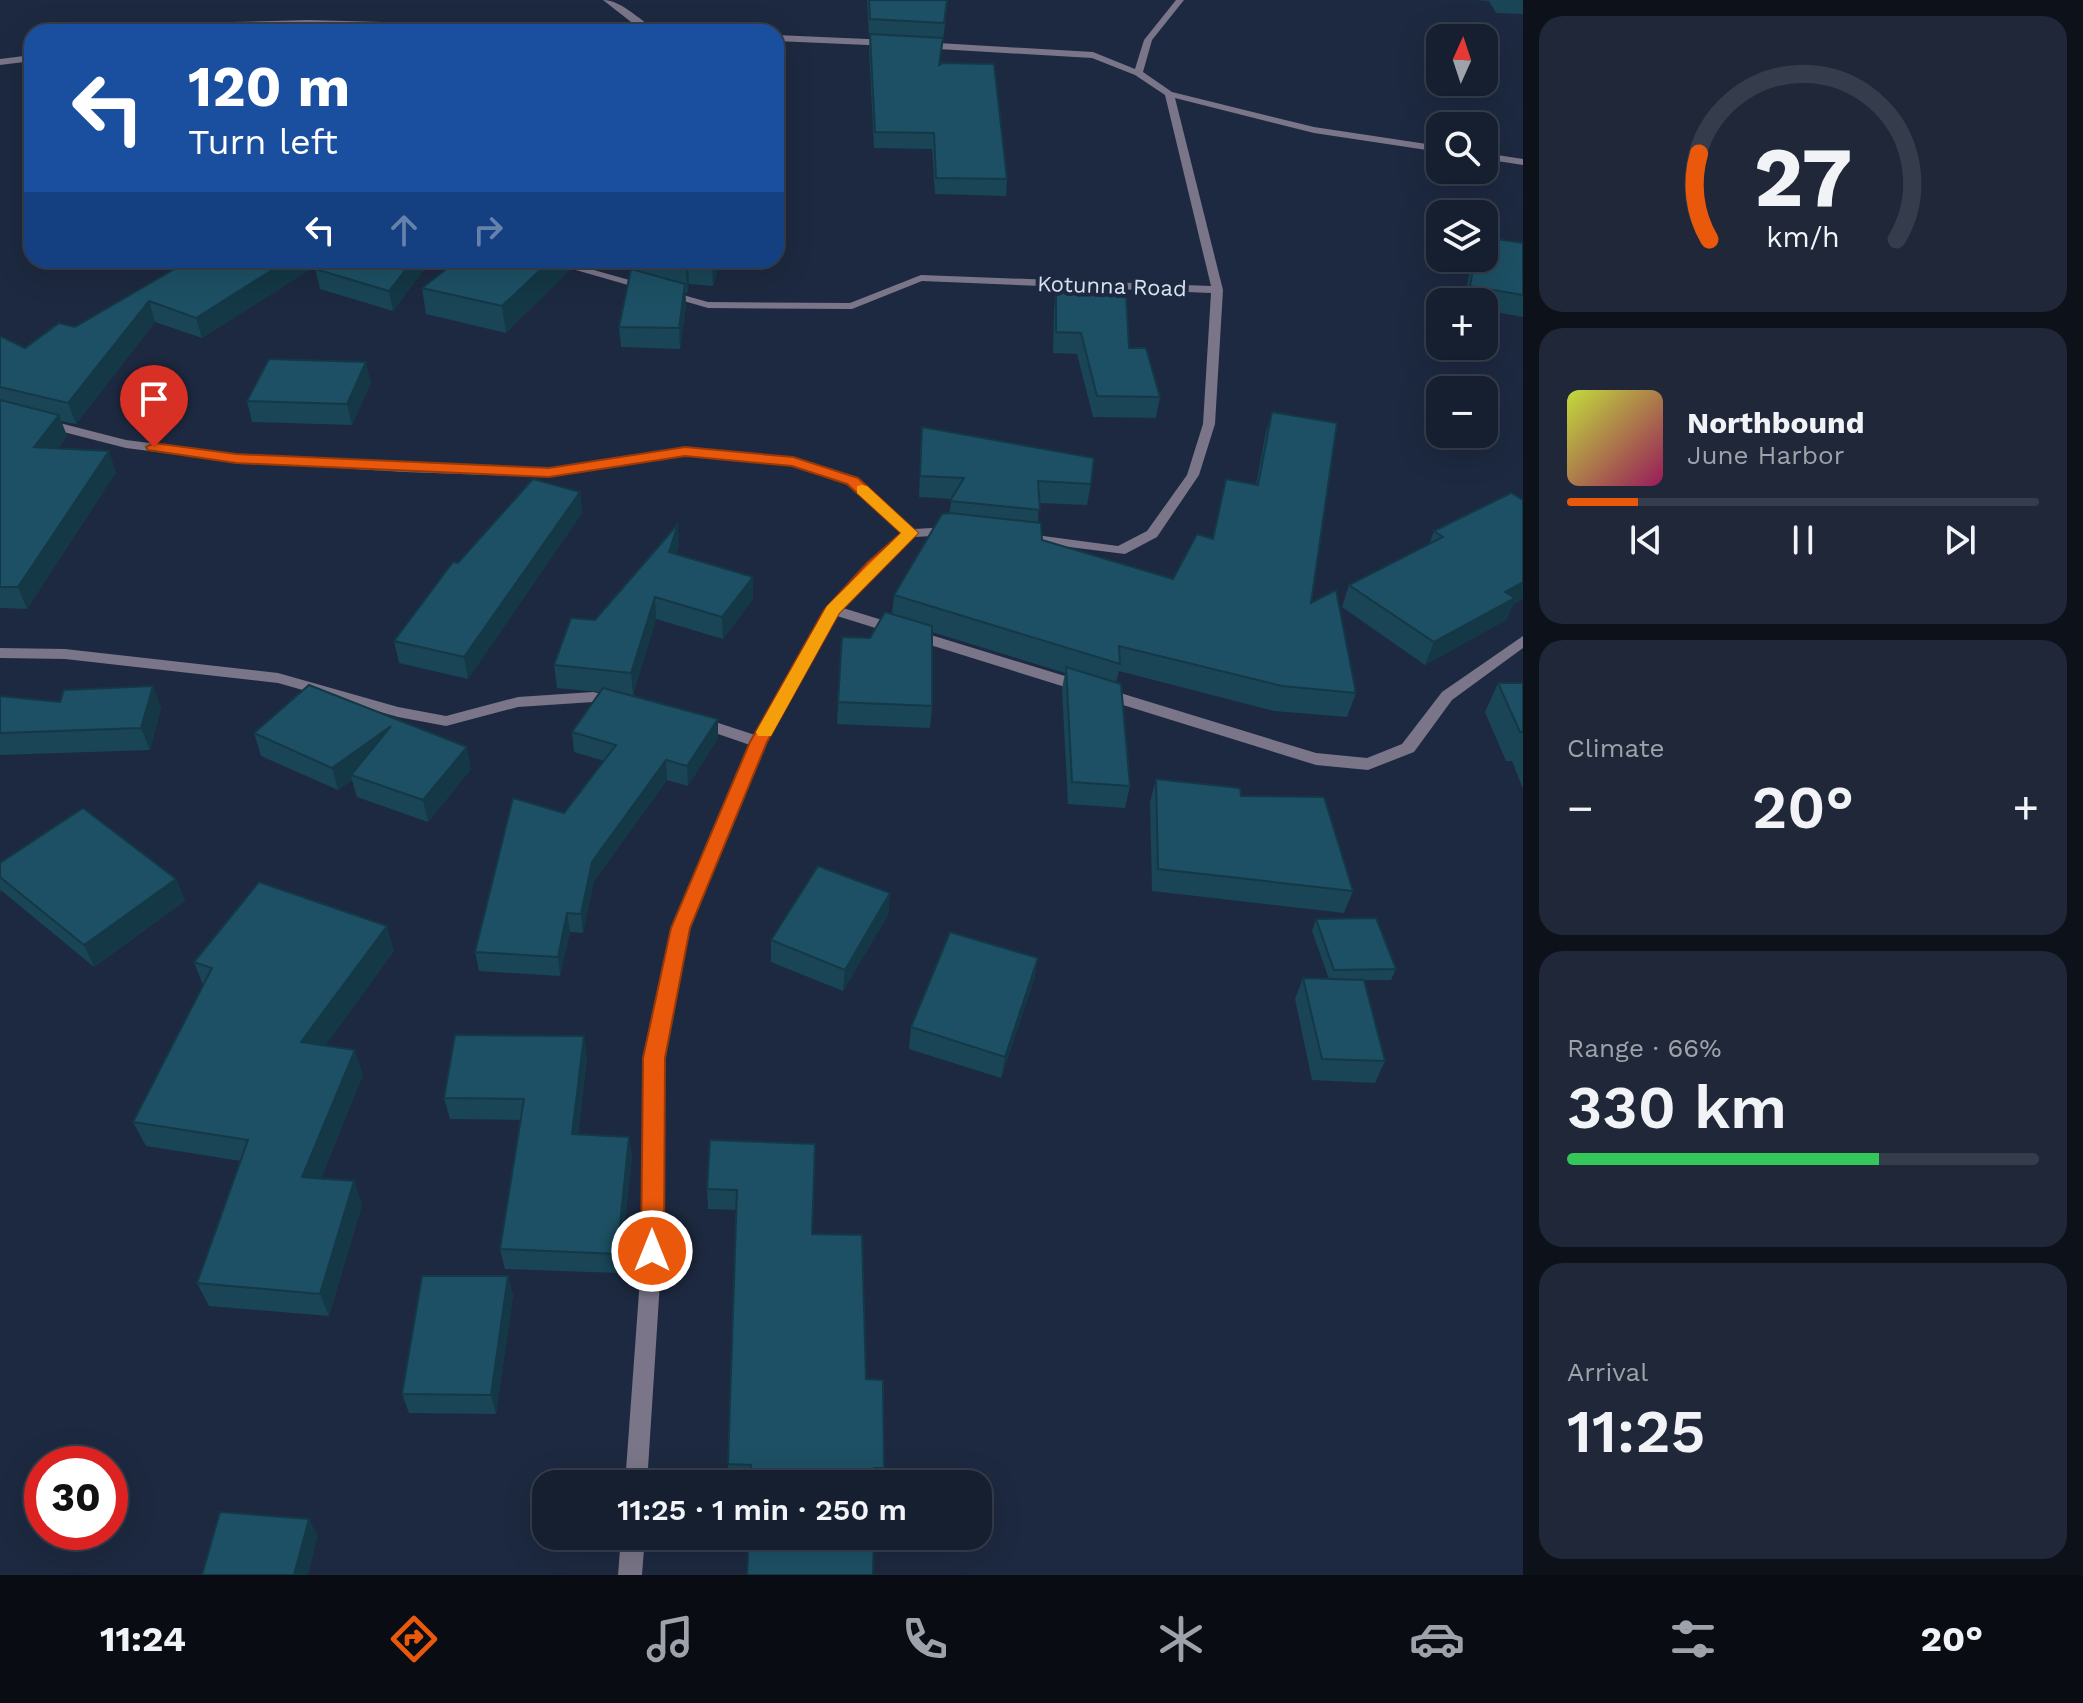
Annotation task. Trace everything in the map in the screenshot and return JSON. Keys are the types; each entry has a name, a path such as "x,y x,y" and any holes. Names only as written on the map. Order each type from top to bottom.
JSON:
{"street":[{"path":"607,0 638,24"},
{"path":"1138,73 1148,40 1180,0"},
{"path":"270,24 346,24"},
{"path":"784,38 896,44"},
{"path":"911,44 1093,55 1138,73 1169,94 1314,130 1426,147"},
{"path":"0,62 24,59"},
{"path":"1169,94 1217,290"},
{"path":"1498,158 1523,162"},
{"name":"Kotunna Road","path":"575,268 708,305 852,306 921,278 1217,290 1209,424 1193,475 1152,534 1120,551 1001,535"},
{"path":"28,419 126,444 236,458 390,467 549,473 685,451 793,462 853,481 911,533"},
{"path":"637,1470 652,1251 654,1058 681,928 759,742 833,610 873,567 911,533 960,532"},
{"path":"833,610 1316,759 1368,764 1408,748 1447,696 1523,641"},
{"path":"0,653 65,654 278,678 398,712 446,721 518,702 593,697 636,705"},
{"path":"678,715 759,742"},
{"path":"630,1575 632,1550"}],"building":[{"path":"869,0 947,0 944,23 870,19"},
{"path":"870,34 943,38 939,65 994,64 1007,179 936,178 934,133 875,132"},
{"path":"1498,239 1523,243 1523,295 1498,291 1498,288 1470,286 1472,272 1498,272"},
{"path":"176,268 275,268 196,318 149,301 68,403 0,387 0,336 25,348 59,323 75,327"},
{"path":"316,268 407,268 389,291"},
{"path":"448,268 542,268 502,306 422,288"},
{"path":"631,269 685,284 679,328 619,327"},
{"path":"1056,289 1126,294 1129,348 1146,348 1160,397 1097,396 1081,333 1056,332"},
{"path":"269,359 366,362 347,404 247,401"},
{"path":"0,400 59,415 34,447 109,451 18,587 0,587"},
{"path":"1272,412 1337,423 1311,603 1336,590 1356,693 1282,686 1119,646 1120,664 894,595 942,514 950,513 1041,523 1042,540 1173,579 1197,534 1213,539 1226,479 1258,485"},
{"path":"922,427 1094,458 1091,484 1038,481 1040,510 950,501 964,478 920,476"},
{"path":"533,479 580,492 464,657 394,641 453,562 458,563"},
{"path":"1511,493 1523,500 1523,582 1505,592 1515,598 1434,642 1349,585 1443,537 1434,531"},
{"path":"678,524 669,552 753,577 722,617 655,597 631,673 554,665 571,618 595,620"},
{"path":"885,612 932,626 932,706 838,702 842,637 870,638"},
{"path":"1066,667 1121,684 1130,786 1072,782"},
{"path":"1498,683 1523,683 1523,732 1520,732"},
{"path":"309,685 467,747 423,800 351,775 391,726 332,768 254,733"},
{"path":"153,686 141,728 0,733 0,696 60,702 64,690"},
{"path":"603,688 718,719 687,766 666,760 592,862 581,914 567,913 558,957 475,952 513,798 564,813 616,745 572,732"},
{"path":"1156,779 1240,788 1241,796 1324,797 1353,891 1158,869"},
{"path":"83,808 176,879 84,945 0,877 0,863"},
{"path":"818,866 890,893 845,970 771,940"},
{"path":"259,882 387,926 301,1042 355,1050 302,1177 354,1181 320,1294 197,1283 248,1140 133,1122 212,968 194,962"},
{"path":"1376,918 1396,969 1334,970 1316,919"},
{"path":"950,932 1038,958 1005,1057 911,1027"},
{"path":"1303,978 1364,980 1385,1061 1322,1059"},
{"path":"455,1035 584,1036 572,1134 629,1137 617,1254 500,1249 524,1099 444,1098"},
{"path":"710,1140 815,1144 812,1234 862,1235 866,1379 883,1380 884,1468 751,1470 751,1465 728,1464 737,1190 707,1189"},
{"path":"422,1276 508,1276 491,1395 402,1394"},
{"path":"220,1512 309,1519 294,1575 202,1575"},
{"path":"748,1550 874,1550 873,1575 747,1575"}],"slow traffic":[{"path":"765,732 833,610 873,567 911,533 862,489"}],"route":[{"path":"154,447 236,458 549,473 685,451 793,462 853,481 911,533 873,567 833,610 759,742 681,928 654,1058 652,1251"}]}
